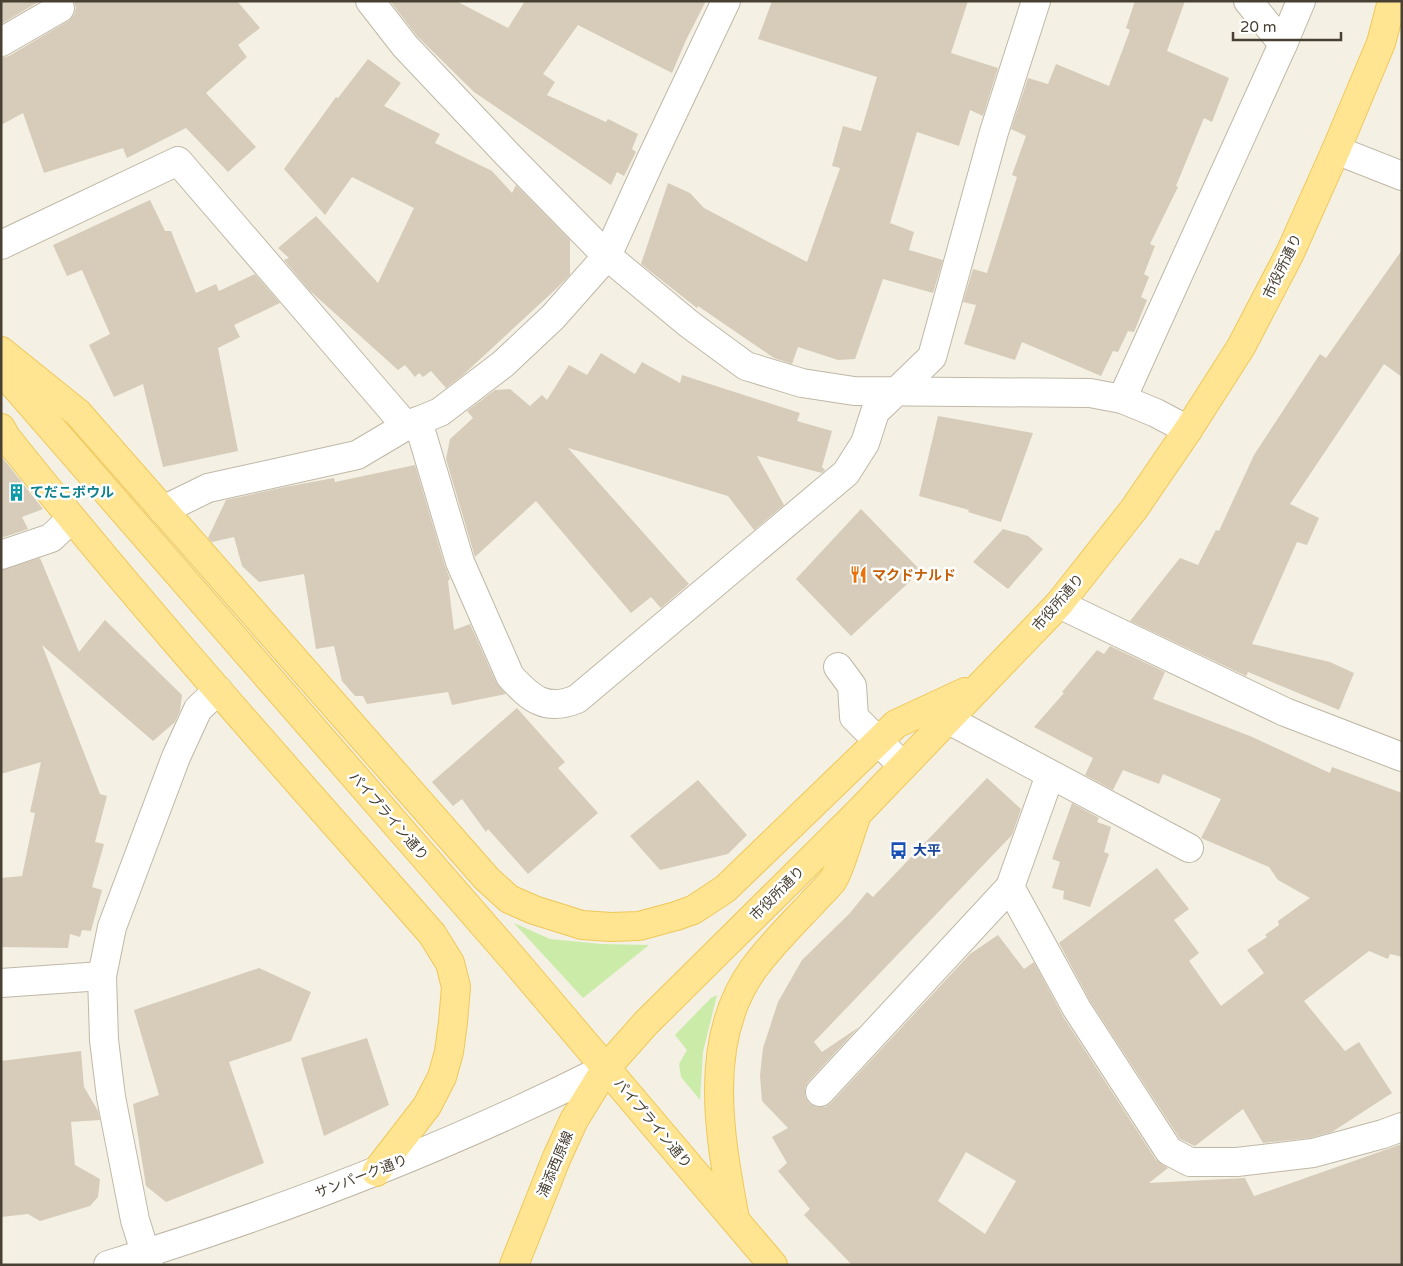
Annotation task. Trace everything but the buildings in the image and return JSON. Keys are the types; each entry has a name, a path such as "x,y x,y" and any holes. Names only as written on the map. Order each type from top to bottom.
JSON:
{"main road":[{"name":"市役所通り","path":"606,1068 646,1023 857,814 978,686 1059,604 1134,509 1242,347 1290,253 1381,43 1392,1"},
{"name":"市役所通り","path":"1381,43 1402,11"},
{"path":"1,351 78,413 487,879 509,899 534,910 582,925 611,928 639,926 693,910 725,889 896,724 978,686"},
{"name":"パイプライン通り","path":"1,370 509,954 773,1265"},
{"path":"1,428 6,437 71,519 432,934 450,963 456,987 453,1022 442,1077 427,1106 376,1172"},
{"path":"735,1220 719,1114 719,1077 724,1039 738,996 753,970 772,946 834,879 857,814"},
{"name":"浦添西原線","path":"514,1265 557,1157 574,1120 606,1068"}],"street":[{"path":"370,1 406,46 507,154 607,256 689,324 746,366 802,382 854,391 1090,393 1122,400 1156,412 1188,430"},
{"path":"163,510 208,488 358,455 412,423 440,412 503,364 553,317 607,256 726,1"},
{"path":"1,245 178,161 412,423 460,562 510,676 536,700 549,704 564,704 577,699 846,473 865,443 875,412 932,357 994,132 1036,1"},
{"path":"1248,1 1283,44"},
{"path":"1122,400 1301,1"},
{"path":"1,42 60,8"},
{"path":"1336,150 1402,176"},
{"path":"1,554 51,538 71,519"},
{"path":"1059,604 1284,712 1402,757"},
{"path":"838,668 852,686 854,717 903,766"},
{"path":"147,1259 135,1220 111,1097 104,1040 102,976 112,927 176,757 198,709 218,690"},
{"path":"947,719 1189,848"},
{"path":"820,1092 1010,886 1050,775"},
{"path":"1010,886 1077,1009 1169,1152 1190,1162 1237,1162 1314,1153 1402,1127"},
{"path":"1,983 102,976"},
{"name":"サンパーク通り","path":"108,1265 147,1259 229,1225 376,1172 534,1104 606,1068"}],"green space":[{"path":"514,923 550,939 601,944 649,945 583,998"},
{"path":"717,995 703,1052 700,1100 681,1077 679,1064 687,1050 675,1035 711,998"}],"place":[{"name":"てだこボウル","path":"16,492"},
{"name":"マクドナルド","path":"858,575"},
{"name":"大平","path":"899,850"}]}
